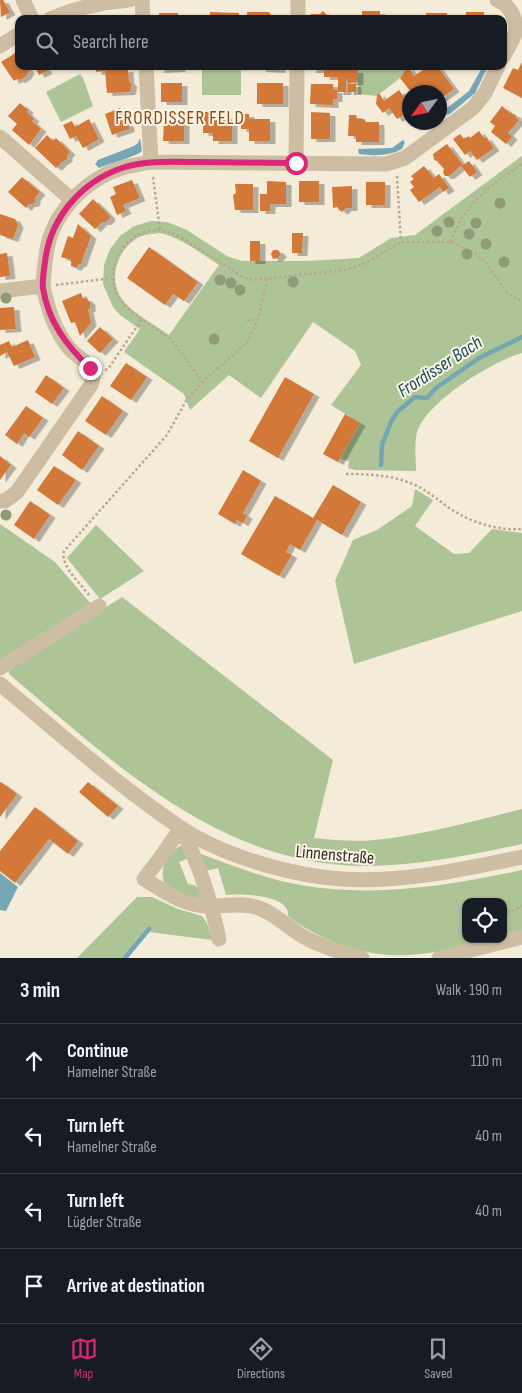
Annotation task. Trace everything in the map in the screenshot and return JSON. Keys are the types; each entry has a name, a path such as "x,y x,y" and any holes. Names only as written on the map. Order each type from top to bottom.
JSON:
{"street":[{"path":"23,0 30,15"},
{"path":"61,15 90,5 109,1 129,0"},
{"path":"142,0 143,15"},
{"path":"298,0 298,15"},
{"path":"497,0 517,10 515,33 507,49"},
{"path":"0,46 15,37"},
{"path":"0,501 4,501 17,492 91,386 94,376 90,368 69,348 58,331 50,314 43,286 48,243 55,225 72,200 101,177 123,167 151,162 386,164 397,161 405,158 473,108 485,93 496,70"},
{"path":"146,72 151,162"},
{"path":"296,163 297,72"},
{"path":"0,137 72,200"},
{"path":"0,291 43,286"},
{"path":"0,668 99,606"},
{"name":"Linnenstraße","path":"0,684 160,815 181,828 228,851 284,870 343,879 370,879 445,872 522,857"},
{"path":"181,828 166,851 144,878 178,900 210,906 254,906 271,914 303,936 317,943 342,953 362,958"},
{"path":"181,828 192,850 218,938"},
{"path":"439,958 522,937"}],"path":[{"path":"397,161 400,242"},
{"path":"151,162 160,230"},
{"path":"451,242 462,218 475,199 487,188 522,164"},
{"path":"202,382 175,345 123,304 117,294 112,278 115,261 121,250 129,242 148,231 160,230 182,238 243,277 252,280 345,270 364,264 400,242 451,242 478,255 506,291 522,301"},
{"path":"43,286 112,278"},
{"path":"99,606 66,566 63,557 64,551 167,435 188,399 202,382 246,342 258,319 267,279"},
{"path":"94,376 108,369 142,319"},
{"path":"247,321 258,319"},
{"path":"346,474 381,475 396,478 419,486 459,514 488,525 512,530 522,529"},
{"path":"507,913 522,906"}],"green space":[{"path":"202,70 241,70 241,95 202,95"},
{"path":"358,70 405,70 400,78 377,96 358,94"},
{"path":"80,74 93,106 61,122 46,92"},
{"path":"522,156 522,353 495,364 478,374 462,384 433,408 423,420 417,432 415,446 416,471 356,470 348,468 349,461 340,459 360,423 331,405 361,365 355,351 313,322 261,398 229,375 190,410 184,394 124,352 140,329 120,315 113,307 103,284 104,265 110,249 120,236 134,226 151,221 167,222 187,230 227,256 242,261 308,261 359,258 391,238 415,235","holes":["160,233 191,246 219,265 169,335 140,316 125,303 119,295 115,277 119,259 129,244 145,235"]},
{"path":"415,489 433,500 415,526 454,554 469,553 492,529 522,533 522,611 354,664 335,581 353,540 377,530 412,506"},
{"path":"0,524 55,562 91,604 0,661"},
{"path":"96,525 144,571 100,599 67,558"},
{"path":"122,597 333,760 314,838 360,841 394,838 522,809 522,844 463,856 385,866 312,861 262,848 216,828 171,803 88,741 9,674 9,669"},
{"path":"180,846 185,846 189,858 179,862 188,884 200,889 202,898 192,898 165,885 163,868 170,854"},
{"path":"198,853 281,881 311,887 372,890 402,889 462,882 522,870 522,930 507,934 507,898 462,898 462,943 474,943 420,954 378,954 330,941 288,916 287,909 274,900 253,895 226,895 218,868 205,871"},
{"path":"137,897 152,897 178,909 202,916 207,923 212,940 149,932 128,958 77,958"}],"water":[{"path":"481,70 486,70 475,93 450,114 447,115 447,108 469,91"},
{"path":"140,138 142,151 139,153 99,168 95,164 98,160 134,146"},
{"path":"403,140 405,142 402,149 392,153 359,154 358,149 392,148"},
{"path":"0,873 18,887 6,911 0,910"}],"building":[{"path":"0,0 3,0 10,12 1,17"},
{"path":"323,11 327,15 311,15 311,14 320,14"},
{"path":"362,11 380,11 380,15 362,15"},
{"path":"210,12 239,13 239,15 210,15"},
{"path":"247,12 269,12 271,15 247,15"},
{"path":"466,12 484,12 484,15 466,15"},
{"path":"159,13 178,13 178,15 159,15"},
{"path":"426,13 447,13 447,15 426,15"},
{"path":"15,53 15,70 29,71 20,80 14,81 1,62"},
{"path":"522,62 522,98 503,88 513,68 518,70"},
{"path":"36,70 47,71 39,75"},
{"path":"96,70 128,70 129,81 132,84 130,92 107,93 105,71 96,72"},
{"path":"324,70 358,70 358,82 348,83 346,78 346,92 338,92 338,77 324,77"},
{"path":"405,70 410,70 414,76 422,70 440,70 454,89 447,94 447,85 406,85 400,78"},
{"path":"161,83 182,83 182,102 161,102"},
{"path":"257,83 283,83 283,104 257,104"},
{"path":"311,84 333,84 333,90 337,90 337,99 333,99 333,105 310,104"},
{"path":"348,84 356,84 356,92 348,92"},
{"path":"399,90 402,94 402,116 397,119 389,108 383,113 376,104 379,93 384,101"},
{"path":"20,103 34,119 32,121 41,129 29,145 12,130 17,124 8,116"},
{"path":"502,106 510,113 516,115 516,118 519,120 508,133 512,137 506,144 491,132 495,126 490,122"},
{"path":"120,108 125,121 129,125 129,129 112,135 105,114"},
{"path":"203,112 213,112 213,119 232,119 232,141 213,141 213,133 203,133"},
{"path":"311,112 330,113 330,139 311,139"},
{"path":"241,114 249,114 249,119 270,119 270,141 249,141 249,129 241,129"},
{"path":"349,115 356,115 357,119 364,119 366,122 379,122 379,142 356,142 356,136 348,136"},
{"path":"89,119 99,139 83,148 76,136 70,139 63,125 72,121 75,127"},
{"path":"164,122 184,122 184,141 163,141"},
{"path":"479,131 494,148 477,160 470,151 465,155 453,139 460,134 464,139 469,136 470,138"},
{"path":"47,135 53,141 56,138 70,152 67,155 67,159 56,168 35,148"},
{"path":"447,144 463,165 469,161 477,172 470,177 461,166 449,176 445,176 443,173 444,169 434,160 433,154"},
{"path":"424,166 434,178 439,174 449,188 443,192 440,187 419,202 410,190 414,187 410,182 414,179 411,176"},
{"path":"22,177 40,192 33,204 29,204 26,208 8,192"},
{"path":"132,180 140,198 123,205 126,211 117,215 110,197 116,194 113,187"},
{"path":"267,181 286,182 286,204 270,204 270,211 260,211 260,194 267,194"},
{"path":"299,181 319,181 319,202 299,202"},
{"path":"366,182 385,182 385,205 366,205"},
{"path":"235,184 253,184 253,210 235,210 233,195 236,193"},
{"path":"352,186 352,208 346,208 342,212 337,207 333,208 332,187"},
{"path":"93,199 110,218 106,222 102,222 95,229 79,214"},
{"path":"0,214 15,219 18,225 13,239 0,235"},
{"path":"78,224 91,236 81,264 76,268 71,266 71,260 61,257 68,236 73,238"},
{"path":"292,233 303,233 302,253 292,253"},
{"path":"250,241 260,241 260,261 250,261"},
{"path":"149,247 198,282 184,301 173,294 165,305 127,278"},
{"path":"273,250 278,250 281,254 278,258 273,259 271,254"},
{"path":"7,253 10,276 0,277 0,254"},
{"path":"81,293 83,299 86,298 90,302 90,309 88,309 91,323 80,336 75,322 71,323 62,301"},
{"path":"14,307 16,329 0,330 0,308"},
{"path":"100,327 113,339 100,353 87,341"},
{"path":"28,340 35,357 14,366 7,352 0,356 0,345 9,341 12,347"},
{"path":"126,363 147,377 131,400 110,386"},
{"path":"46,375 64,388 52,404 35,392"},
{"path":"285,377 314,394 278,458 249,441"},
{"path":"102,396 123,411 106,435 85,421"},
{"path":"26,406 43,418 29,437 24,433 17,444 5,435"},
{"path":"345,414 360,423 338,462 323,454"},
{"path":"78,431 99,446 82,470 62,455"},
{"path":"0,456 11,465 0,480"},
{"path":"54,466 76,480 58,505 37,490"},
{"path":"243,470 261,481 243,513 247,516 243,523 237,520 235,524 218,514"},
{"path":"333,485 361,502 342,535 317,520 300,550 290,544 286,552 292,555 279,576 241,554 275,496 313,518"},
{"path":"30,501 50,515 34,539 14,525"},
{"path":"88,782 118,806 108,817 79,792"},
{"path":"0,783 17,794 0,817"},
{"path":"35,807 78,841 68,854 49,839 15,883 0,871 0,851"}],"waterway":[{"name":"Frordisser Bach","path":"381,465 382,445 397,412 415,397 427,398 436,388 479,358 522,337"},
{"name":"Frordisser Bach","path":"125,958 149,929"}],"district":[{"name":"FRORDISSER FELD","path":"180,118"}],"route":[{"path":"90,368 69,348 58,331 50,314 43,286 48,243 55,225 72,200 101,177 123,167 151,162 296,163"}]}
